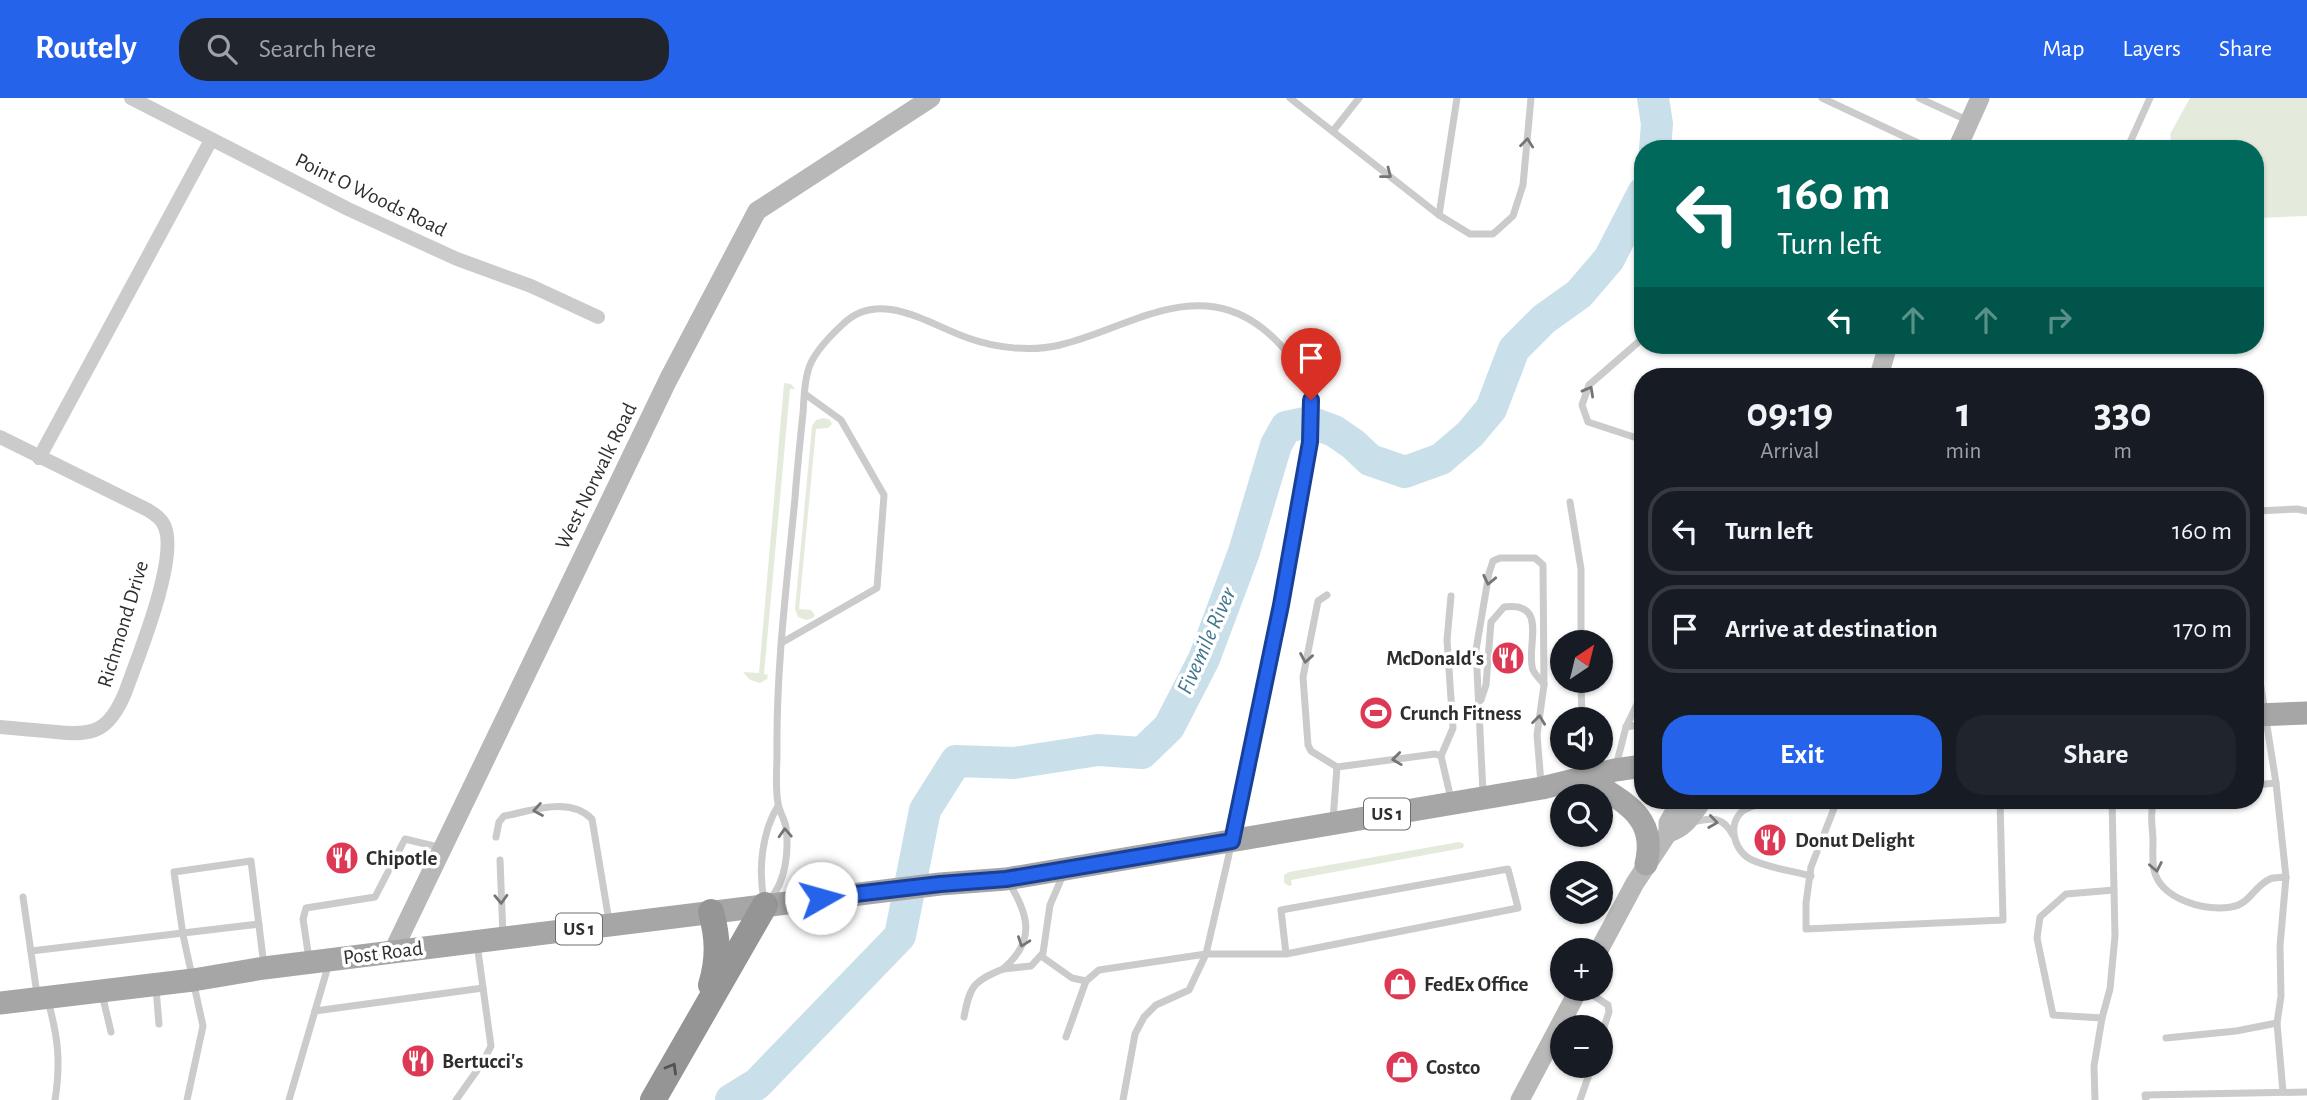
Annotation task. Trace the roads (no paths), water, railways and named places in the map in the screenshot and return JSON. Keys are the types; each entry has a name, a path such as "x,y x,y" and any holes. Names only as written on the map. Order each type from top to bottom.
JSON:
{"highway":[{"path":"653,1100 765,905"},
{"path":"691,1035 715,971 718,945 711,912"}],"main road":[{"name":"West Norwalk Road","path":"393,951 668,380 757,211 931,98"},
{"path":"1961,140 1980,98"},
{"path":"2264,715 2307,713"},
{"name":"US 1","path":"1605,770 1634,768"},
{"name":"US 1","path":"765,905 940,884 1006,879 1542,788 1582,770"},
{"path":"1588,770 1640,817 1649,842 1646,864"},
{"path":"1606,938 1646,864 1668,833 1668,823 1676,809"},
{"path":"1668,833 1686,824 1697,809"},
{"name":"Post Road","path":"0,1003 101,989 193,981 264,968 765,905"},
{"path":"1520,1100 1574,1001"}],"street":[{"name":"Point O Woods Road","path":"131,98 332,201 457,259 531,286 598,317"},
{"path":"39,458 211,140"},
{"name":"Richmond Drive","path":"0,437 158,517 167,536 163,583 125,693 118,710 106,724 92,732 81,734 0,727"}],"lane":[{"path":"1290,98 1439,215 1470,234 1493,234 1513,216 1523,185 1531,98"},
{"path":"1333,131 1359,98"},
{"path":"1439,215 1457,98"},
{"path":"1822,98 1912,140"},
{"path":"1919,98 1970,122"},
{"path":"2131,140 2150,98"},
{"path":"765,905 777,891 784,873 785,822 778,806 777,730 805,394 808,368 827,341 847,319 875,308 899,310 971,340 1032,349 1058,346 1087,338 1163,309 1216,307 1251,321 1295,362 1311,400 1310,442 1281,605 1206,954 1189,989 1156,1005 1144,1017 1135,1034 1123,1100"},
{"path":"1634,346 1589,385 1582,405 1588,422 1634,437"},
{"path":"783,642 877,588 884,495 841,420 805,394"},
{"path":"1570,502 1581,569 1581,630"},
{"path":"2264,511 2307,511"},
{"path":"1483,798 1476,650 1489,573 1493,561 1500,558 1535,558 1543,565 1544,685 1537,735 1542,788"},
{"path":"1327,595 1318,601 1303,677 1308,746 1311,751 1337,767 1435,754 1441,756"},
{"path":"1451,596 1447,640 1453,728 1441,756 1452,803"},
{"path":"1479,706 1486,685 1490,622 1504,607 1512,606 1524,610 1530,616 1533,624 1533,670 1544,685"},
{"path":"1615,771 1626,727 1634,714"},
{"path":"1626,727 1634,725"},
{"path":"2264,729 2276,783 2286,877 2280,946 2281,996 2277,1023 2283,1092"},
{"path":"1332,824 1337,767"},
{"path":"2264,784 2276,783"},
{"path":"496,837 499,822 504,816 569,806 583,810 592,819 610,925"},
{"path":"765,905 762,889 765,837 769,820 778,806"},
{"path":"1734,835 1735,822 1744,811 1750,809"},
{"path":"1834,809 1811,867 1806,929 2003,920 2000,809"},
{"path":"2095,1100 2094,1066 2110,989 2115,936 2112,809"},
{"path":"2153,809 2154,871 2162,887 2178,898 2194,904 2232,908 2244,904 2258,887 2271,878 2286,877"},
{"path":"1686,824 1707,818 1716,819 1727,824 1740,851 1750,859 1811,876"},
{"path":"289,1100 315,1011 320,961 303,919 306,908 375,897 405,838 442,849"},
{"path":"500,860 503,938"},
{"path":"187,1100 203,1026 183,935 174,872 251,862 264,968"},
{"path":"964,1017 968,997 980,978 1003,969 1031,967 1041,956 1051,905 1066,869"},
{"path":"1066,1037 1086,981 1099,970 1206,954 1286,954 1518,908 1508,869 1281,910 1286,954"},
{"path":"1003,969 1017,957 1027,930 1023,906 1006,879"},
{"path":"2102,1018 2053,1015 2037,939 2040,917 2066,894 2114,891"},
{"path":"23,897 31,951 42,997 58,1041 60,1072 55,1100"},
{"path":"31,951 259,925"},
{"path":"456,1100 491,1046 476,941"},
{"path":"1041,956 1072,978 1086,981"},
{"path":"156,985 159,1024"},
{"path":"315,1011 483,988"},
{"path":"101,989 111,1032"},
{"path":"1601,1001 1608,1005 1608,1015"},
{"path":"2166,1038 2236,1031 2277,1023"},
{"path":"1580,1100 1588,1078"},
{"path":"2146,1100 2145,1095 2307,1092"}],"waterway":[{"name":"Fivemile River","path":"1653,98 1657,124 1656,140"},
{"name":"Fivemile River","path":"731,1100 757,1084 900,936 925,810 956,761 1014,763 1098,750 1142,753 1169,727 1204,659 1244,552 1276,445 1286,427 1310,422 1334,431 1370,460 1405,472 1441,459 1470,434 1491,409 1514,349 1544,319 1579,294 1609,259 1634,210"}],"place":[{"name":"McDonald's","path":"1508,658"},
{"name":"Crunch Fitness","path":"1376,713"},
{"name":"Donut Delight","path":"1770,840"},
{"name":"Chipotle","path":"342,858"},
{"name":"FedEx Office","path":"1400,984"},
{"name":"Bertucci's","path":"418,1061"},
{"name":"Costco","path":"1402,1067"}]}
